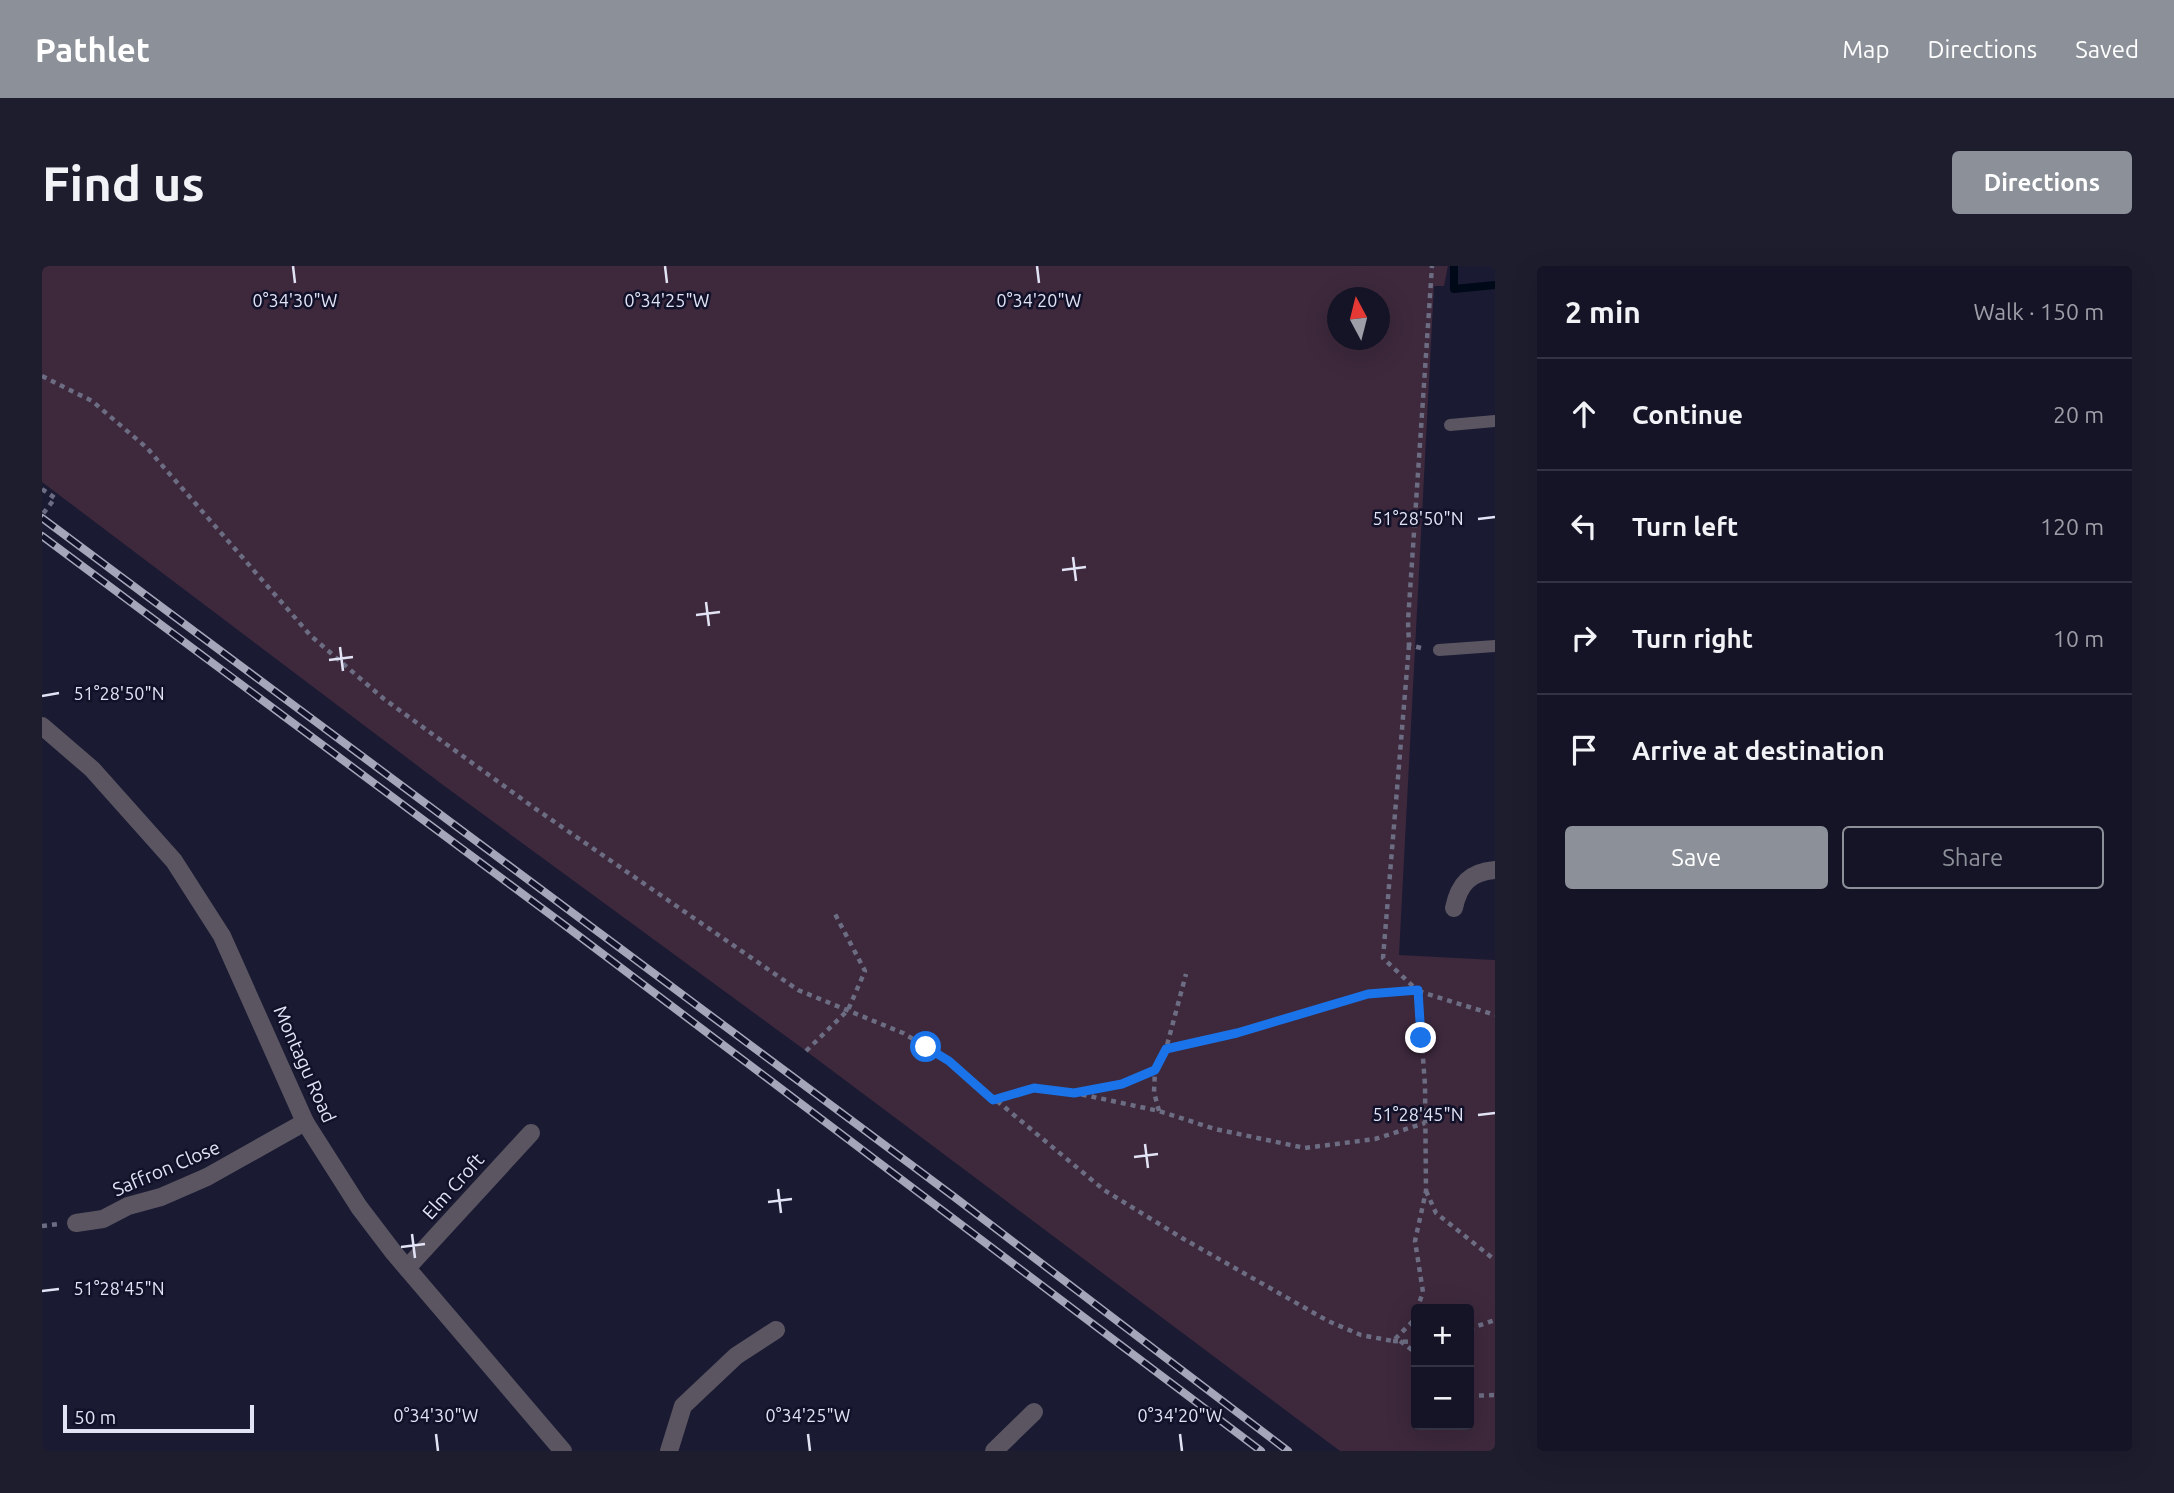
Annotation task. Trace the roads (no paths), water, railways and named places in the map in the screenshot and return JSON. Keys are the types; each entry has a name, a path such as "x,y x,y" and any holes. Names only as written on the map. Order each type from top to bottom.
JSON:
{"street":[{"name":"Montagu Road","path":"42,726 92,769 174,861 222,936 305,1122 359,1207 407,1268 563,1451"},
{"path":"1454,908 1458,892 1472,874 1495,870"},
{"name":"Saffron Close","path":"76,1223 103,1219 128,1206 173,1192 305,1122"},
{"name":"Elm Croft","path":"407,1268 531,1133"},
{"path":"669,1451 683,1406 736,1356 776,1330"},
{"path":"993,1451 1034,1412"}],"lane":[{"path":"1450,425 1495,421"},
{"path":"1439,650 1495,646"}],"waterway":[{"path":"1454,266 1454,289 1495,285"}],"railway":[{"path":"42,518 953,1196 1288,1451"},
{"path":"42,536 567,927 1261,1451"}]}
